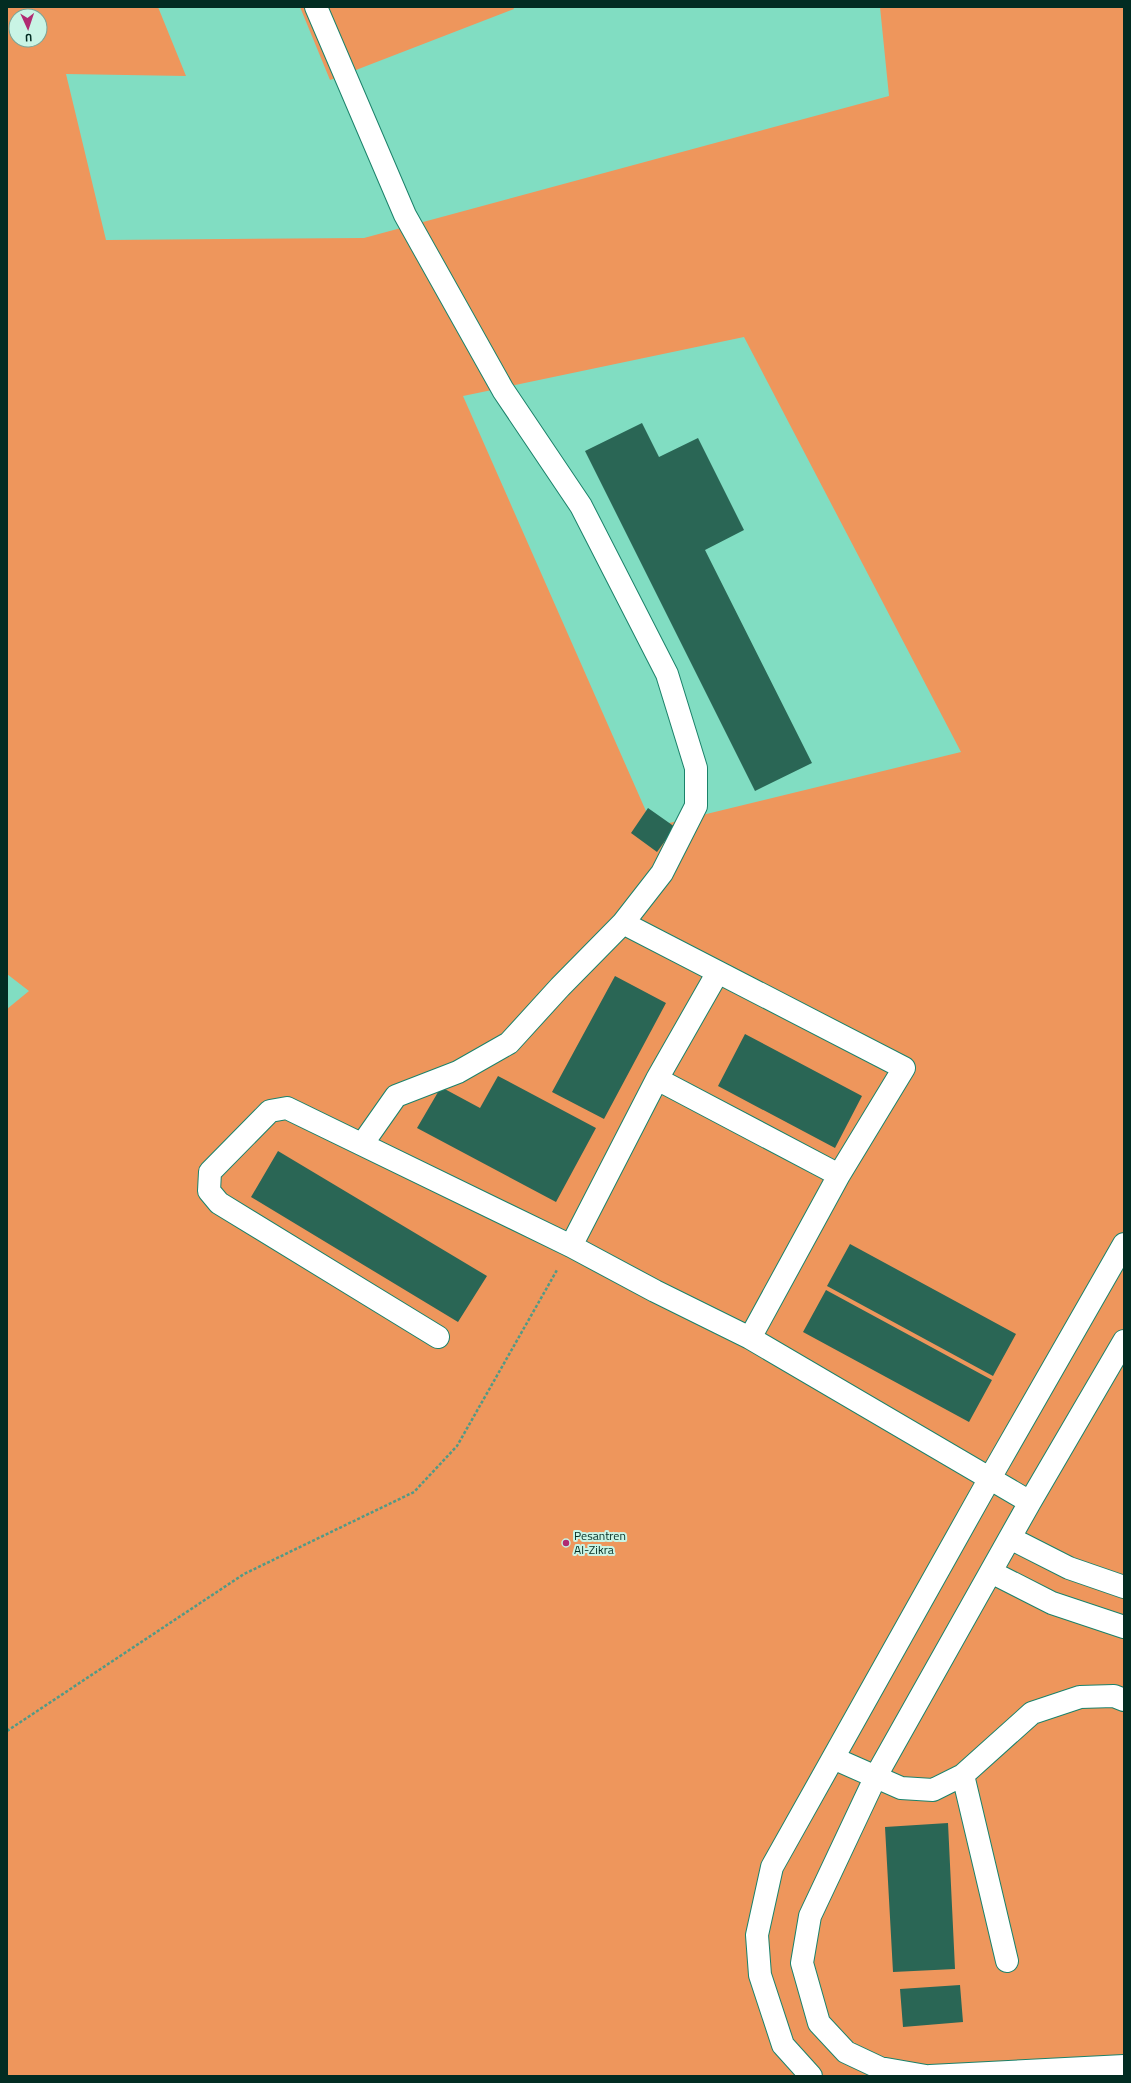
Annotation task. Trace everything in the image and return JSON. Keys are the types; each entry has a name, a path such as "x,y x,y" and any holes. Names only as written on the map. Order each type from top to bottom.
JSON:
{"street":[{"path":"316,7 405,215 503,390 581,506 667,674 696,768 696,806 662,873 623,924 560,986 509,1043 458,1072 396,1096 363,1143"},
{"path":"623,924 904,1068 839,1175 750,1338"},
{"path":"571,1246 657,1079 718,972"},
{"path":"657,1079 839,1175"},
{"path":"438,1337 219,1203 209,1191 210,1172 270,1111 287,1108 363,1143 571,1246 655,1291 750,1338 1030,1502"},
{"path":"811,2076 783,2045 760,1975 757,1935 772,1867 990,1478 1124,1244"},
{"path":"926,2076 880,2068 846,2052 819,2023 802,1963 810,1916 876,1776 1030,1502 1124,1341"},
{"path":"1010,1538 1069,1568 1124,1587"},
{"path":"991,1572 1052,1603 1124,1627"},
{"path":"833,1758 901,1788 933,1790 962,1775 1032,1713 1080,1696 1114,1696 1124,1700"},
{"path":"962,1775 1007,1961"},
{"path":"930,2076 1112,2070"}],"path":[{"path":"7,1731 244,1574 414,1492 457,1446 571,1246"}],"shaded area":[{"name":"Pesantren Al-Zikra","path":"7,7 158,7 186,76 66,74 106,240 364,238 889,96 880,7 1124,7 1124,2076 7,2076 7,1009 29,991 7,974","holes":["744,337 961,752 653,827 463,396"]},
{"path":"300,7 513,7 514,9 330,80"}],"building":[{"path":"642,423 659,457 698,438 744,530 705,550 812,763 755,791 585,451"},
{"path":"648,808 675,827 657,852 631,833"},
{"path":"615,976 666,1003 604,1119 552,1092"},
{"path":"745,1034 862,1096 835,1148 718,1086"},
{"path":"498,1076 596,1128 556,1202 417,1128 441,1087 480,1108"},
{"path":"278,1151 487,1276 458,1322 251,1197"},
{"path":"850,1244 1016,1334 993,1376 827,1286"},
{"path":"826,1290 992,1380 969,1422 803,1332"},
{"path":"948,1823 955,1969 893,1972 885,1827"},
{"path":"960,1985 963,2022 903,2027 900,1989"}],"place":[{"name":"Pesantren Al-Zikra","path":"566,1543"}]}
